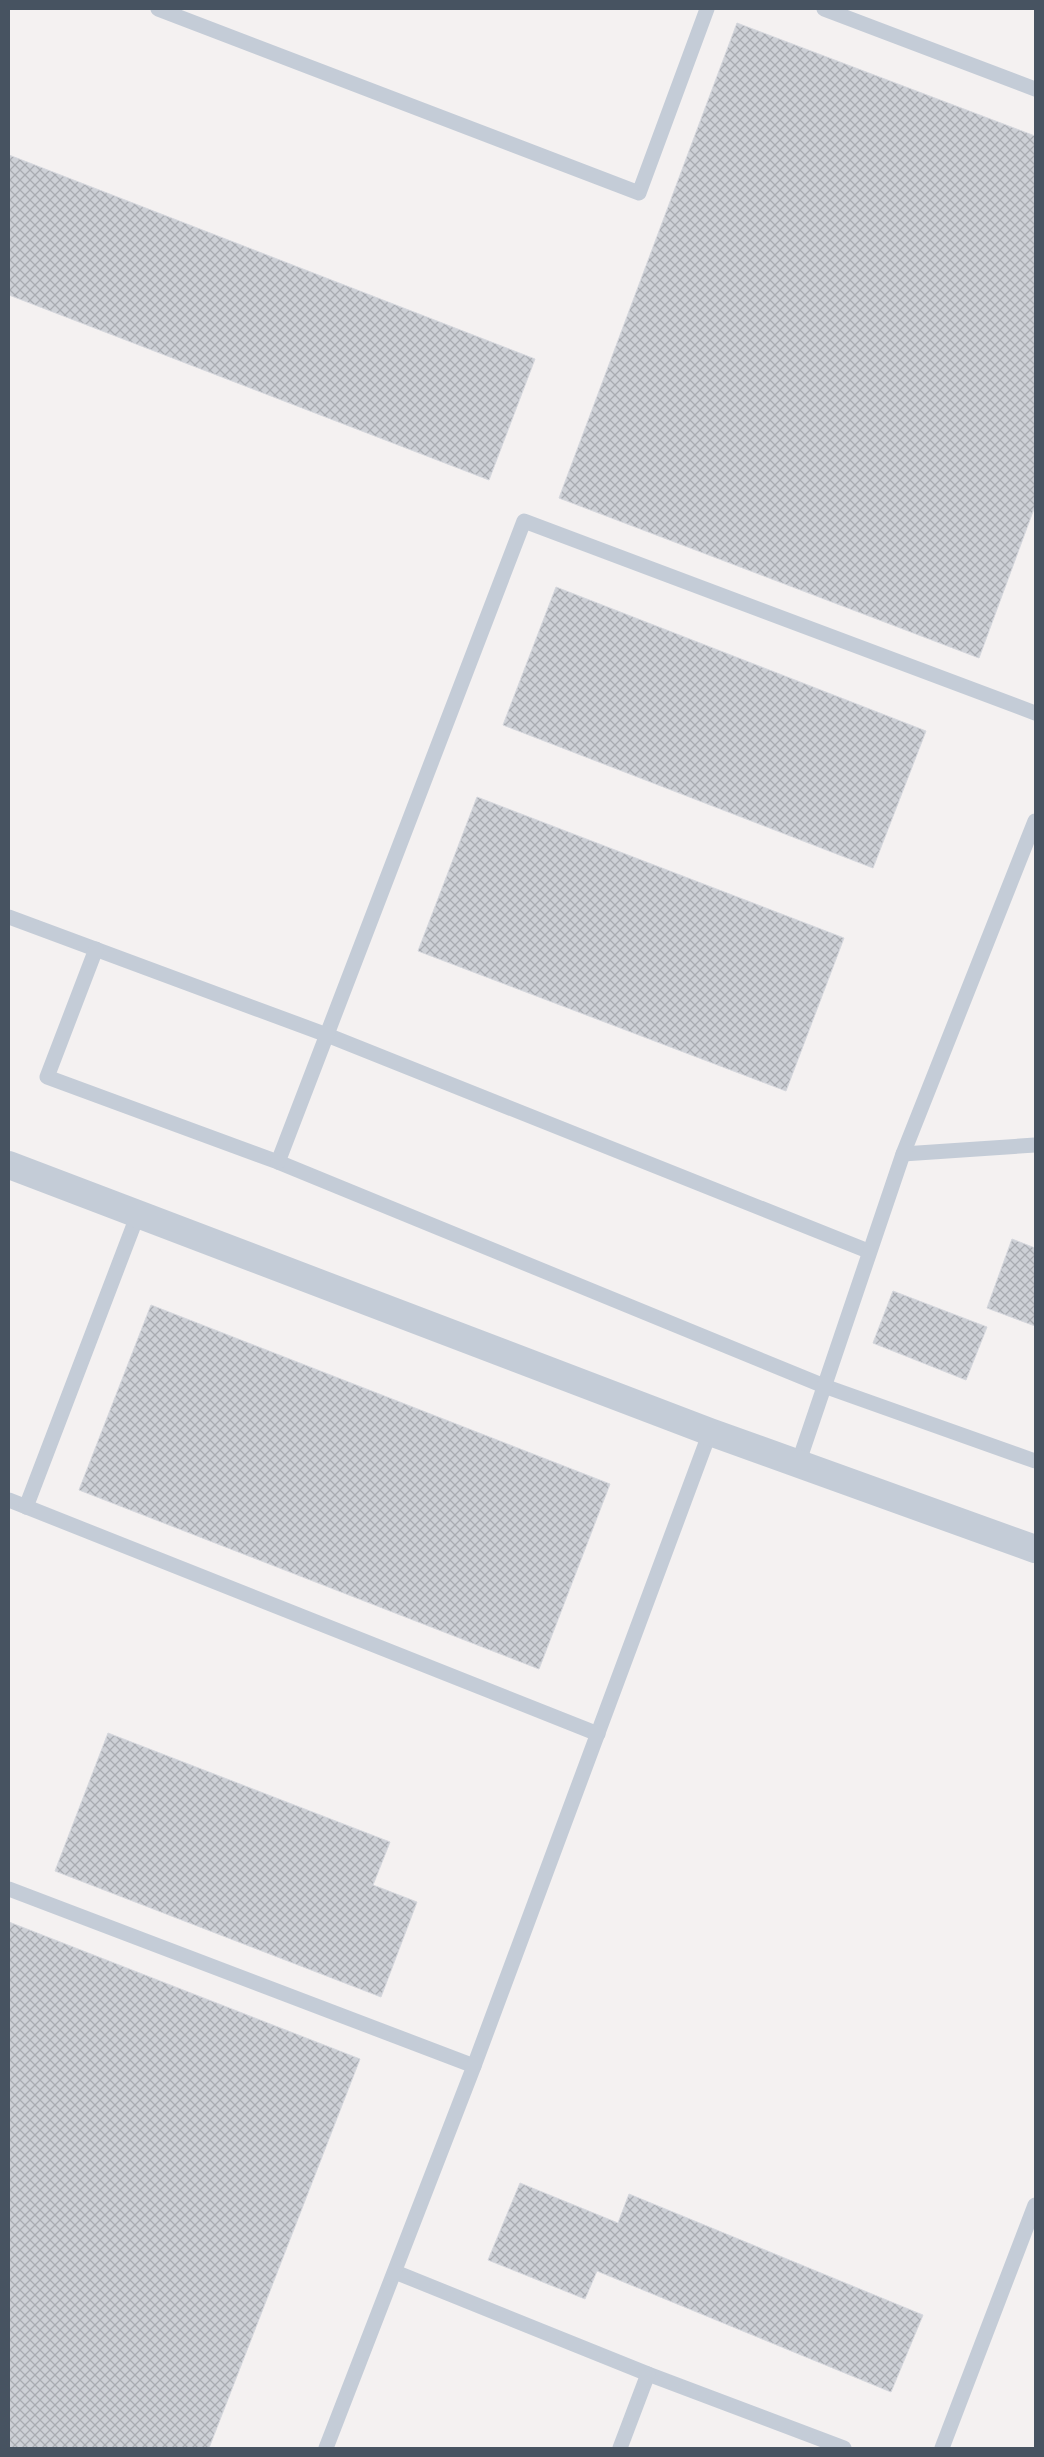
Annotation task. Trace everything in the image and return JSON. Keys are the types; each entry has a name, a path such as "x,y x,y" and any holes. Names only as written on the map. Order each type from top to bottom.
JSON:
{"street":[{"path":"9,1165 710,1432 1035,1549"}],"lane":[{"path":"158,9 639,192 706,9"},
{"path":"824,9 1035,89"},
{"path":"278,1162 524,521 1035,713"},
{"path":"798,1464 868,1251 903,1154 1035,821"},
{"path":"9,917 327,1035 868,1251"},
{"path":"96,949 47,1077 278,1162 824,1386 1035,1461"},
{"path":"903,1154 1035,1145"},
{"path":"26,1507 138,1214"},
{"path":"326,2448 474,2066 710,1432"},
{"path":"9,1500 598,1734"},
{"path":"9,1889 474,2066"},
{"path":"942,2448 1035,2205"},
{"path":"395,2272 648,2374 844,2448"},
{"path":"620,2448 648,2374"}],"building":[{"path":"737,23 1035,136 1035,506 979,658 559,498"},
{"path":"9,155 535,359 489,480 9,295"},
{"path":"556,587 926,731 873,868 503,725"},
{"path":"477,797 844,938 786,1091 418,951"},
{"path":"1012,1239 1035,1248 1035,1326 987,1308"},
{"path":"893,1291 987,1327 966,1380 873,1343"},
{"path":"151,1305 610,1484 539,1669 79,1490"},
{"path":"108,1733 390,1842 373,1885 417,1902 381,1997 55,1871"},
{"path":"9,1922 360,2059 209,2448 9,2448"},
{"path":"520,2183 618,2223 629,2194 923,2315 891,2392 597,2271 585,2299 488,2260"}]}
